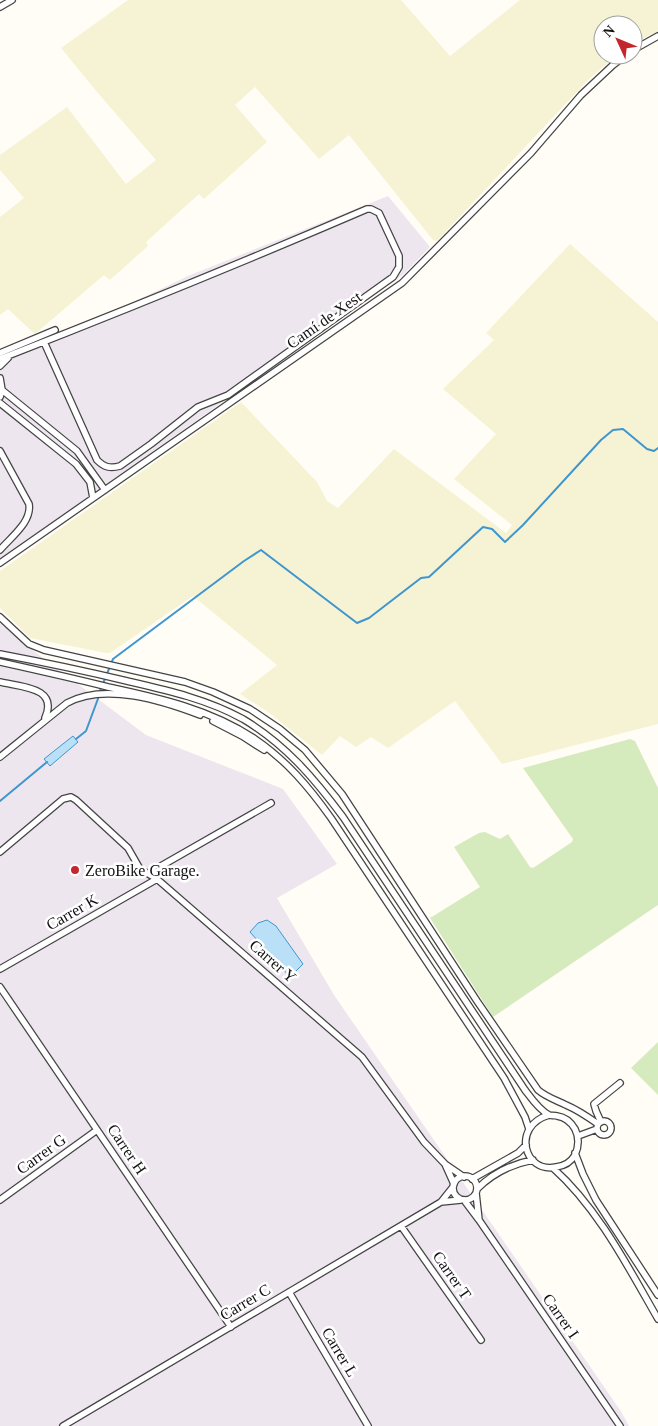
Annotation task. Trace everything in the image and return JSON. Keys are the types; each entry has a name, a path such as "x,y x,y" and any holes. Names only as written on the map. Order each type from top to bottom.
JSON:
{"street":[{"path":"0,7 12,0"},
{"path":"643,44 658,36"},
{"name":"Camí de Xest","path":"0,563 402,283 531,153 581,96 613,65"},
{"path":"0,359 233,266 367,209 376,211 382,218 400,256 399,268 393,277 228,395 198,407 151,444 120,466 114,468 102,465 97,460 44,342"},
{"path":"0,353 55,330"},
{"path":"0,366 10,356"},
{"path":"0,378 2,390 0,397"},
{"path":"2,390 77,450 105,490"},
{"path":"0,403 76,464 90,482 93,498"},
{"path":"0,451 29,504 30,511 26,522 0,550"},
{"path":"0,617 29,644 44,650 185,682 213,692 250,709 305,750 342,794 477,1001 538,1090 544,1096 554,1098 599,1125"},
{"path":"0,654 182,694 241,718 279,744 301,764 343,817 524,1090 549,1115"},
{"path":"0,662 187,706 227,722 255,739 284,763 307,785 331,818 504,1078 526,1117 529,1129"},
{"path":"0,682 34,689 46,697 49,709 44,720"},
{"path":"0,757 44,720 77,698 93,694 110,693 148,700 198,714 219,723 284,763"},
{"name":"Carrer Y","path":"0,852 63,799 68,797 76,800 128,848 140,868 157,879 362,1057 424,1142 445,1164 464,1176"},
{"path":"157,879 161,866 270,803"},
{"name":"Carrer K","path":"0,969 157,879"},
{"name":"Carrer H","path":"0,987 231,1327"},
{"path":"599,1125 594,1104 620,1083"},
{"path":"549,1115 567,1120 574,1127 578,1136 578,1144 570,1161 563,1166 553,1168 541,1166 533,1160 527,1151 526,1145 526,1138 532,1124 540,1118 549,1115"},
{"path":"578,1136 599,1125"},
{"name":"Carrer G","path":"0,1200 97,1130"},
{"path":"526,1145 518,1154 472,1179 464,1176 456,1181 453,1186 456,1196 462,1200 472,1198 476,1190 490,1178 510,1167 533,1160"},
{"path":"575,1153 582,1174 596,1200 658,1295"},
{"name":"Carrer Y","path":"445,1164 453,1186"},
{"path":"553,1168 571,1184 582,1198 626,1264 658,1319"},
{"path":"472,1179 476,1190"},
{"name":"Carrer C","path":"63,1426 441,1202 453,1186"},
{"name":"Carrer I","path":"476,1190 480,1220"},
{"name":"Carrer C","path":"441,1202 462,1200"},
{"name":"Carrer I","path":"462,1200 480,1220 620,1426"},
{"name":"Carrer T","path":"401,1226 481,1340"},
{"name":"Carrer L","path":"289,1292 368,1426"}],"shaded area":[{"path":"128,0 401,0 450,56 520,0 658,0 658,31 643,39 643,15 593,15 593,65 605,65 590,78 437,241 433,240 349,135 319,159 255,87 235,105 267,142 204,199 199,194 146,242 148,246 110,280 104,275 35,334 8,309 0,315 0,217 24,198 0,170 0,155 67,107 126,184 156,160 61,48"},
{"path":"388,196 430,247 404,274 0,559 0,356 119,309 188,276"},
{"path":"570,244 658,322 658,724 502,764 455,701 388,748 371,737 356,747 340,736 322,755 268,712 240,694 277,665 193,596 110,653 30,638 0,608 0,571 241,402 317,482 327,501 338,508 394,449 506,533 512,525 454,479 496,434 443,389 494,340 486,333"},
{"path":"0,623 27,646 146,735 283,789 337,864 277,898 334,995 620,1410 629,1426 0,1426"}],"green space":[{"path":"630,739 635,741 658,788 658,905 493,1017 430,918 480,887 454,847 479,833 485,832 500,839 508,834 530,867 533,868 572,842 573,839 523,768"},
{"path":"658,1042 658,1095 631,1068"}],"water":[{"path":"73,736 78,742 50,766 44,759"},
{"path":"267,920 276,926 303,964 290,977 250,932 258,923"}],"waterway":[{"path":"100,691 113,659 261,550 357,623 369,618 421,578 429,577 483,527 492,529 505,542 601,440 613,430 623,429 647,449 654,451 658,448"},
{"path":"76,739 86,731 99,696"},
{"path":"0,801 47,762"}],"place":[{"name":"ZeroBike Garage.","path":"75,870"}]}
